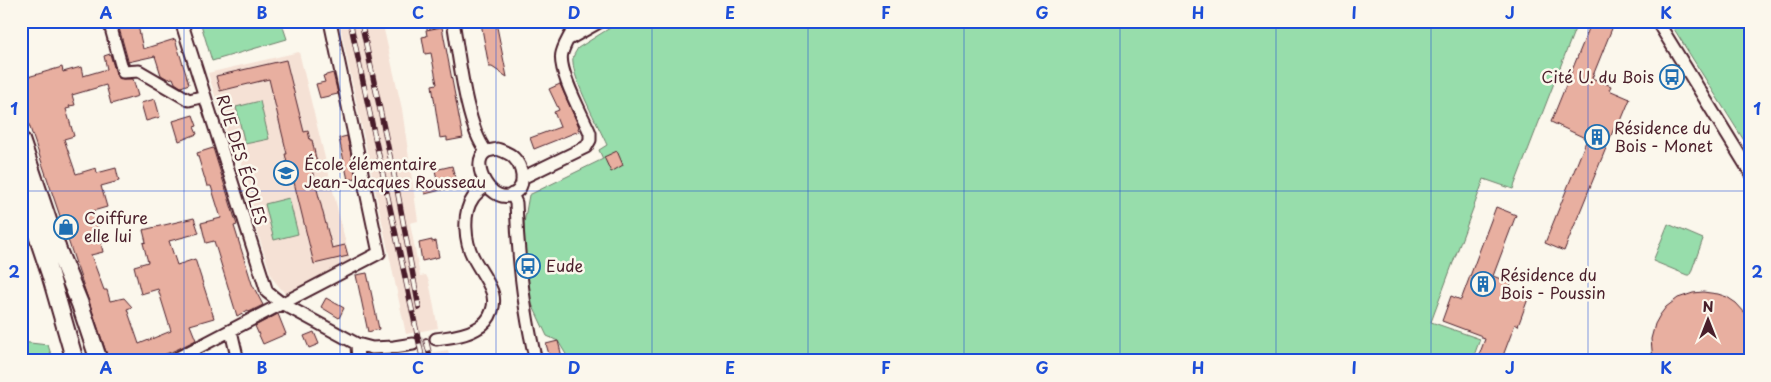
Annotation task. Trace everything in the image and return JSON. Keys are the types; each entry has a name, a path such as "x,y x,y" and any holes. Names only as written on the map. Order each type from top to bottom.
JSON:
{"main road":[{"path":"21,140 58,250 100,361"},
{"path":"21,187 50,274 75,361"}],"street":[{"path":"109,21 123,72 139,71 189,100 205,96"},
{"name":"RUE DES ÉCOLES","path":"181,21 263,282 268,292 281,303 358,344 372,348 413,344"},
{"path":"172,361 379,253 330,21"},
{"path":"453,21 474,128 486,151"},
{"path":"522,178 586,147 590,140 590,133 569,86 562,65 562,53 578,21"},
{"path":"569,39 601,21"},
{"path":"1657,21 1750,172"},
{"path":"497,149 514,158 520,167 522,178 521,186 516,193 506,196 493,192 487,185 481,171 481,157 486,151 497,149"},
{"path":"436,339 460,335 476,329 489,318 494,297 471,255 466,232 466,217 472,199 487,185"},
{"path":"512,194 516,203 519,265 525,309 536,361"},
{"path":"231,331 238,361"},
{"path":"358,344 358,361"}],"shaded area":[{"path":"339,21 382,21 402,109 418,221 410,223 420,276 426,275 429,281 438,328 406,334"},
{"name":"École élémentaire Jean-Jacques Rousseau","path":"299,52 350,260 286,295 272,278 244,190 250,188 239,157 234,157 208,73"},
{"path":"448,350 451,361 405,361 404,357"}],"green space":[{"path":"200,21 281,21 287,39 212,61"},
{"path":"621,21 1578,21 1513,189 1484,179 1431,322 1480,339 1472,361 570,361 558,341 547,336 531,302 524,251 524,223 529,195 603,159 599,150 607,145 577,80 573,58 578,48"},
{"path":"1669,21 1750,21 1750,150"},
{"path":"260,101 269,139 245,144 236,107"},
{"path":"289,198 298,234 274,240 265,204"},
{"path":"1668,224 1703,239 1690,275 1653,261"},
{"path":"21,342 48,345 53,361 21,361"}],"building":[{"path":"117,21 137,21 143,49 175,39 189,84 181,87 175,83 173,78 168,79 161,75 155,56 128,62"},
{"name":"Résidence du Bois - Monet","path":"1592,21 1615,21 1592,78 1611,86 1609,90 1630,99 1618,128 1615,126 1564,251 1545,243 1587,139 1551,122"},
{"path":"481,23 497,27 507,77 489,67"},
{"path":"442,27 463,138 447,141 447,137 440,138 432,85 437,84 431,53 425,54 422,37 427,36 426,30"},
{"path":"110,54 117,77 133,79 138,96 111,104 106,85 72,95 75,105 69,106 70,108 66,109 74,136 64,139 76,174 96,168 97,173 116,168 119,181 101,186 107,207 93,211 103,243 101,243 103,252 91,255 104,290 107,290 110,301 124,298 132,307 127,309 139,344 171,331 158,289 141,294 134,266 148,262 143,243 146,242 143,230 194,218 199,233 169,241 177,265 195,259 214,318 190,325 196,340 156,358 157,361 109,361 21,101 21,79 62,67 63,72 81,67 83,76 107,69 104,56"},
{"path":"286,60 304,132 308,131 310,140 312,140 317,163 312,164 312,170 332,248 345,245 348,256 314,264 292,174 290,175 285,154 287,154 269,79 220,91 216,76"},
{"path":"333,73 338,94 320,98 316,84 325,82 323,76"},
{"path":"560,84 579,131 534,149 530,138 560,127 554,112 559,110 549,89"},
{"path":"155,99 160,117 146,121 141,103"},
{"path":"193,115 197,126 194,127 197,134 179,141 173,121"},
{"path":"347,136 356,178 348,180 339,138"},
{"path":"213,148 237,225 234,226 252,284 263,305 237,316 214,241 206,243 201,223 221,218 211,186 207,186 197,153"},
{"path":"617,151 623,165 611,172 604,157"},
{"path":"452,166 457,186 425,194 422,183 437,180 435,170"},
{"name":"Résidence du Bois - Poussin","path":"1496,207 1516,215 1493,276 1511,283 1509,289 1529,296 1518,326 1515,324 1501,361 1477,361 1485,339 1482,336 1442,321 1451,296 1461,300"},
{"path":"432,240 432,242 436,241 439,257 422,261 419,243"},
{"path":"367,273 379,329 368,332 356,275"},
{"path":"1703,292 1727,297 1736,303 1750,319 1750,361 1653,361 1651,339 1655,324 1660,315 1666,307 1678,298"},
{"path":"326,298 344,308 339,318 321,307"},
{"path":"278,314 286,334 263,344 255,326"},
{"path":"314,332 319,344 309,348 304,336"},
{"path":"558,341 563,361 551,361 546,344"}],"tunnel":[{"path":"413,344 436,339"}],"railway":[{"path":"350,21 423,361"},
{"path":"361,21 397,189 419,308"},
{"path":"426,340 431,361"}],"place":[{"name":"Cité U. du Bois","path":"1672,77"},
{"name":"Résidence du Bois - Monet","path":"1597,137"},
{"name":"École élémentaire Jean-Jacques Rousseau","path":"286,173"},
{"name":"Coiffure elle lui","path":"66,227"},
{"name":"Eude","path":"528,266"},
{"name":"Résidence du Bois - Poussin","path":"1483,284"}]}
